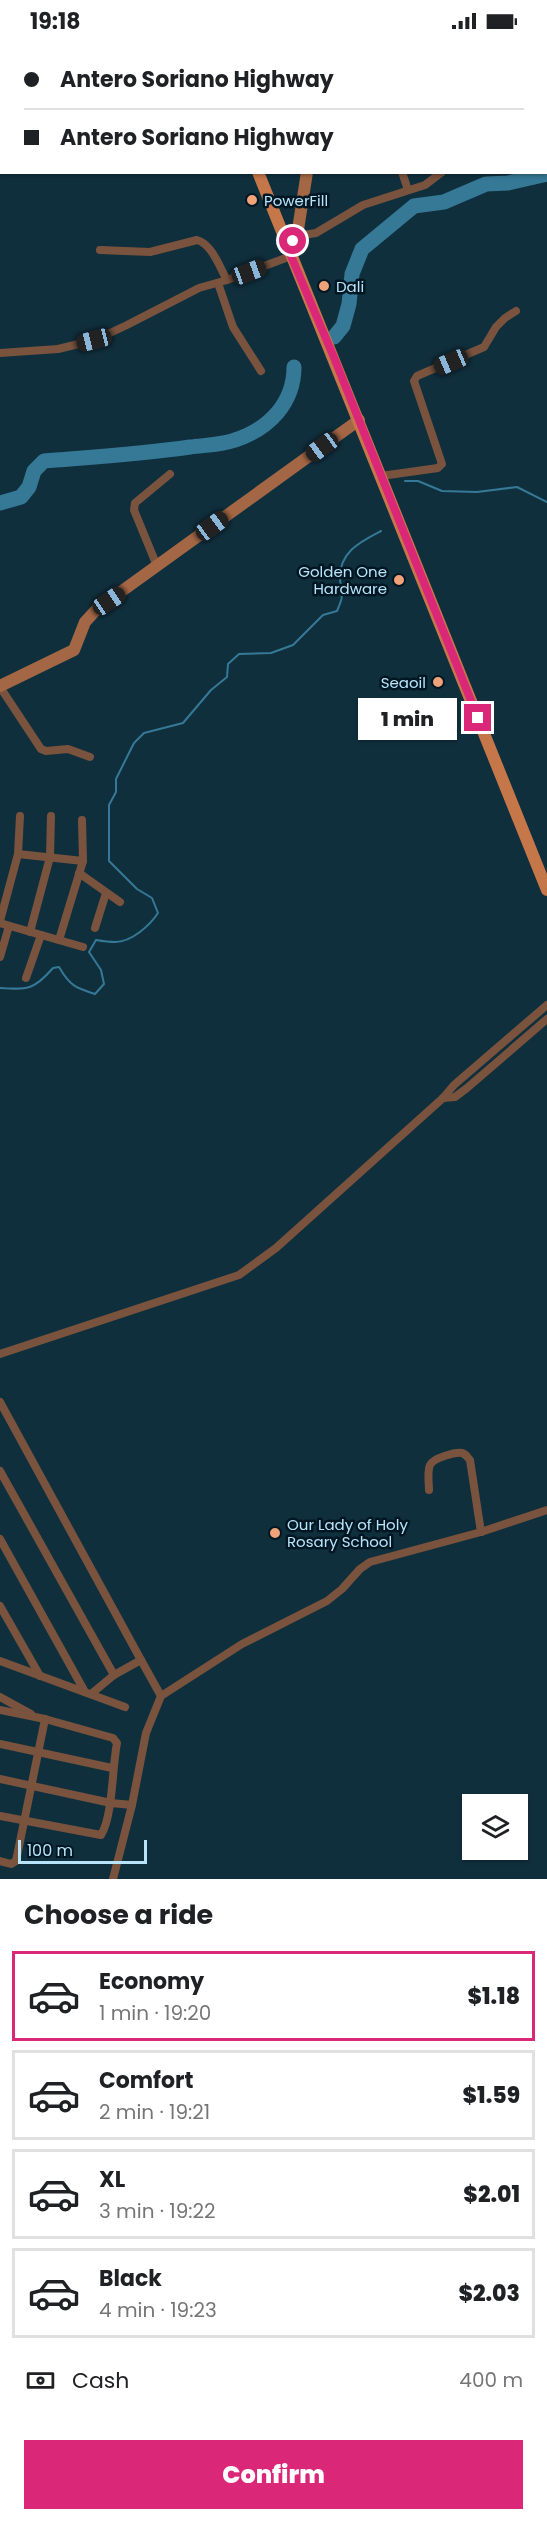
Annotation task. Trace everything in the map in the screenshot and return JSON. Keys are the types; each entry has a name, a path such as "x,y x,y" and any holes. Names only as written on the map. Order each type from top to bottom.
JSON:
{"main road":[{"path":"259,174 292,240 291,256 547,890"}],"street":[{"path":"307,174 292,240 316,234 363,205 425,185 439,174"},
{"path":"403,174 408,190"},
{"path":"100,250 150,252 197,240 208,247 227,280"},
{"path":"0,353 58,349 94,340 199,288 291,256"},
{"path":"218,283 233,327 261,370"},
{"path":"381,476 438,468 442,464 414,381 417,376 484,348 496,327 516,311"},
{"path":"90,757 68,749 46,751 41,749 0,687 74,650 89,616 358,420"},
{"path":"157,566 134,510 135,503 170,474"},
{"path":"0,957 3,923 18,854 20,816"},
{"path":"30,932 50,857 51,816"},
{"path":"59,940 82,861 82,820"},
{"path":"18,854 82,861"},
{"path":"79,873 120,902"},
{"path":"95,928 106,893"},
{"path":"3,923 83,947"},
{"path":"26,978 41,935"},
{"path":"0,1354 239,1275 276,1248 443,1098 454,1085 547,1005"},
{"path":"443,1098 455,1097 467,1088 547,1019"},
{"path":"0,1402 161,1696"},
{"path":"429,1490 431,1463 459,1453 465,1454 470,1460 481,1533"},
{"path":"0,1472 114,1675"},
{"path":"113,1879 132,1805 146,1733 161,1696 242,1644 327,1601 370,1562 481,1533 547,1510"},
{"path":"0,1539 88,1693"},
{"path":"1,1610 40,1676"},
{"path":"88,1693 141,1660"},
{"path":"0,1661 125,1707"},
{"path":"0,1697 41,1718"},
{"path":"0,1710 41,1718 113,1738 117,1743 112,1768 111,1803 100,1835 0,1816"},
{"path":"0,1861 11,1864 16,1861 38,1751 41,1718"},
{"path":"0,1744 112,1768"},
{"path":"0,1779 111,1803 132,1805"}],"waterway":[{"path":"334,337 343,326 349,304 352,274 362,249 414,206 444,202 486,184 508,183 547,174"},
{"path":"0,503 21,497 29,487 34,471 44,461 213,445 230,442 247,435 269,422 284,403 290,392 294,367"},
{"path":"405,481 418,481 442,491 477,492 517,487 547,502"},
{"path":"0,988 30,987 53,968 59,967 70,982 83,990 95,994 104,984 101,970 89,952 96,940 115,942 128,939 150,923 158,913 152,898 137,889 109,861 109,805 116,792 116,779 134,743 144,733 183,723 211,690 227,677 228,664 239,654 271,653 293,645 323,615 337,611 342,597 340,579 343,562 352,549 381,531"}],"place":[{"name":"PowerFill","path":"252,200"},
{"name":"Dali","path":"324,286"},
{"name":"Golden One Hardware","path":"399,580"},
{"name":"Seaoil","path":"438,682"},
{"name":"Our Lady of Holy Rosary School","path":"275,1533"}],"route":[{"path":"293,241 287,243 291,256 478,718"}]}
